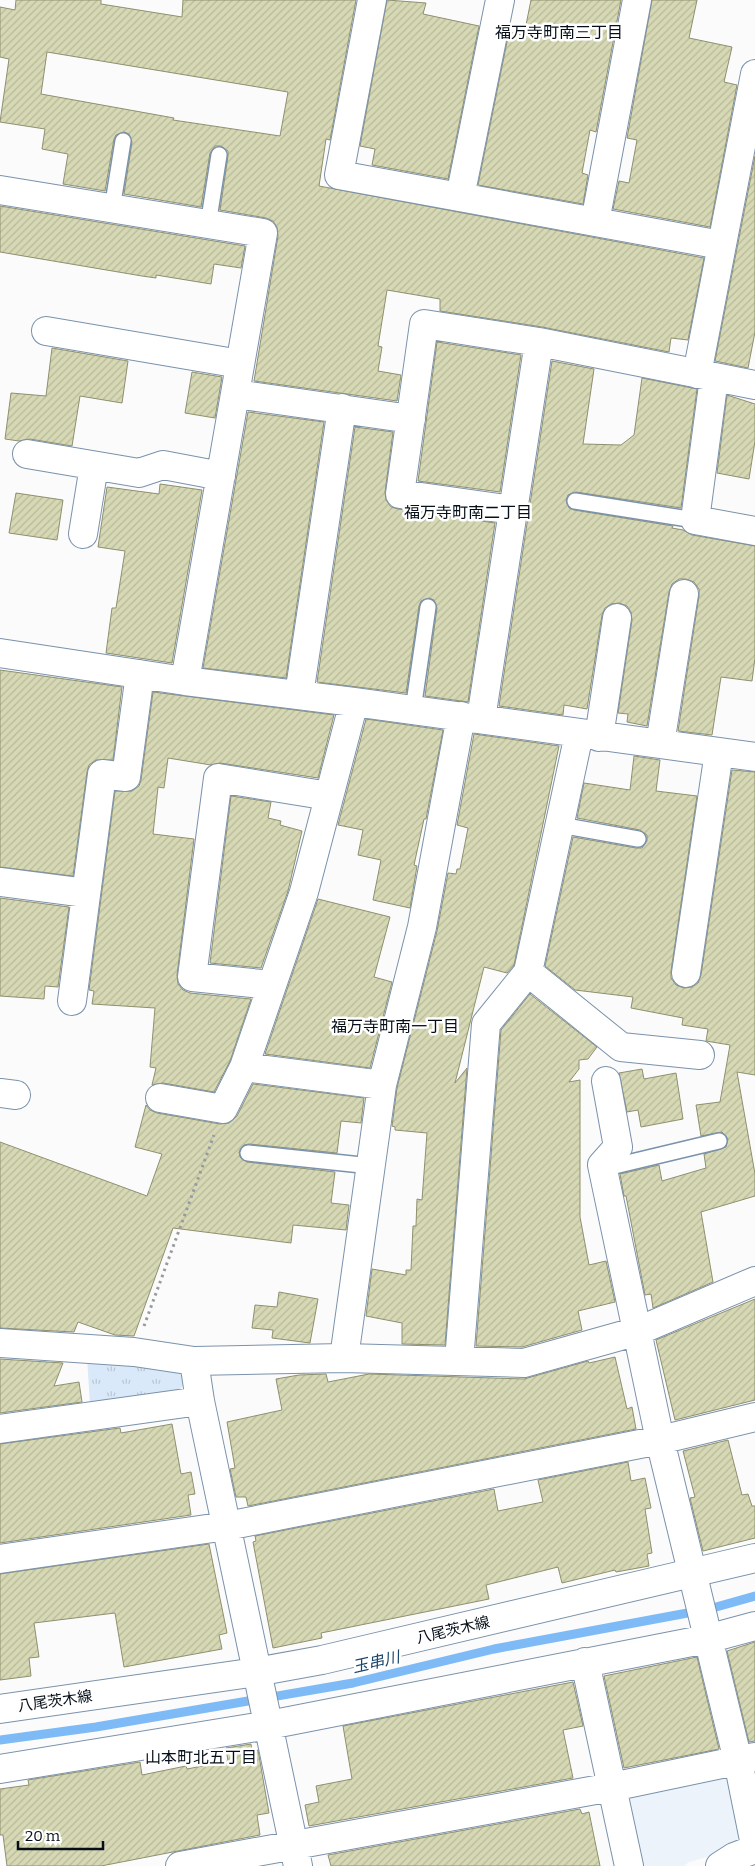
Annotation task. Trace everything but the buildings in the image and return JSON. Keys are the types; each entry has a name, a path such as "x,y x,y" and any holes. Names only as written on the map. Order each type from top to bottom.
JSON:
{"street":[{"path":"372,0 339,175 721,245"},
{"path":"460,197 500,0"},
{"path":"595,222 637,0"},
{"path":"755,74 721,245 705,376 695,520 755,532"},
{"path":"0,190 262,233 185,681"},
{"path":"513,510 400,494 424,324 539,342 755,385"},
{"path":"46,331 240,364"},
{"path":"344,1358 382,1085 422,927 471,718 513,510 539,342"},
{"path":"235,394 411,419"},
{"path":"299,695 342,408"},
{"path":"27,454 139,474 163,465 221,476"},
{"path":"83,534 94,466"},
{"path":"660,744 684,594"},
{"path":"459,1361 486,1024 528,972 560,825 589,735 617,618"},
{"path":"0,653 185,681 354,702 755,757"},
{"path":"72,1001 102,774 126,777 140,674"},
{"path":"160,1098 223,1109 244,1067 304,892 354,702"},
{"path":"686,973 719,752"},
{"path":"272,985 192,976 218,778 329,796"},
{"path":"0,882 86,893"},
{"path":"528,972 622,1047 700,1055"},
{"path":"244,1067 382,1085"},
{"path":"606,1081 618,1147 602,1165 602,1169 660,1440 706,1635 747,1759 739,1857"},
{"path":"0,1343 134,1352 194,1361 344,1358 524,1363 638,1331 755,1281"},
{"path":"194,1361 200,1401 296,1856"},
{"path":"0,1429 200,1401"},
{"path":"0,1559 226,1526 660,1440 755,1417"},
{"name":"八尾茨木線","path":"0,1709 257,1676 322,1660 694,1584 755,1558"},
{"path":"0,1769 586,1662 755,1626"},
{"path":"586,1662 629,1866"},
{"path":"180,1866 296,1856 612,1786 747,1759"}],"lane":[{"path":"112,209 123,141"},
{"path":"208,225 219,155"},
{"path":"575,501 695,520"},
{"path":"413,710 428,607"},
{"path":"560,825 638,839"},
{"path":"602,1169 719,1141"},
{"path":"248,1153 371,1166"}],"path":[{"path":"134,1352 223,1109"}],"shaded area":[{"path":"729,1772 744,1834 721,1853 689,1862 684,1866 635,1866 621,1794"}],"green space":[{"path":"87,1357 172,1367 182,1374 184,1383 179,1392 90,1405"}],"waterway":[{"name":"玉串川","path":"0,1740 96,1727 353,1683 494,1649 709,1609 755,1596"}],"district":[{"name":"福万寺町南三丁目","path":"559,32"},
{"name":"福万寺町南二丁目","path":"468,512"},
{"name":"福万寺町南一丁目","path":"395,1026"},
{"name":"山本町北五丁目","path":"201,1757"}]}
